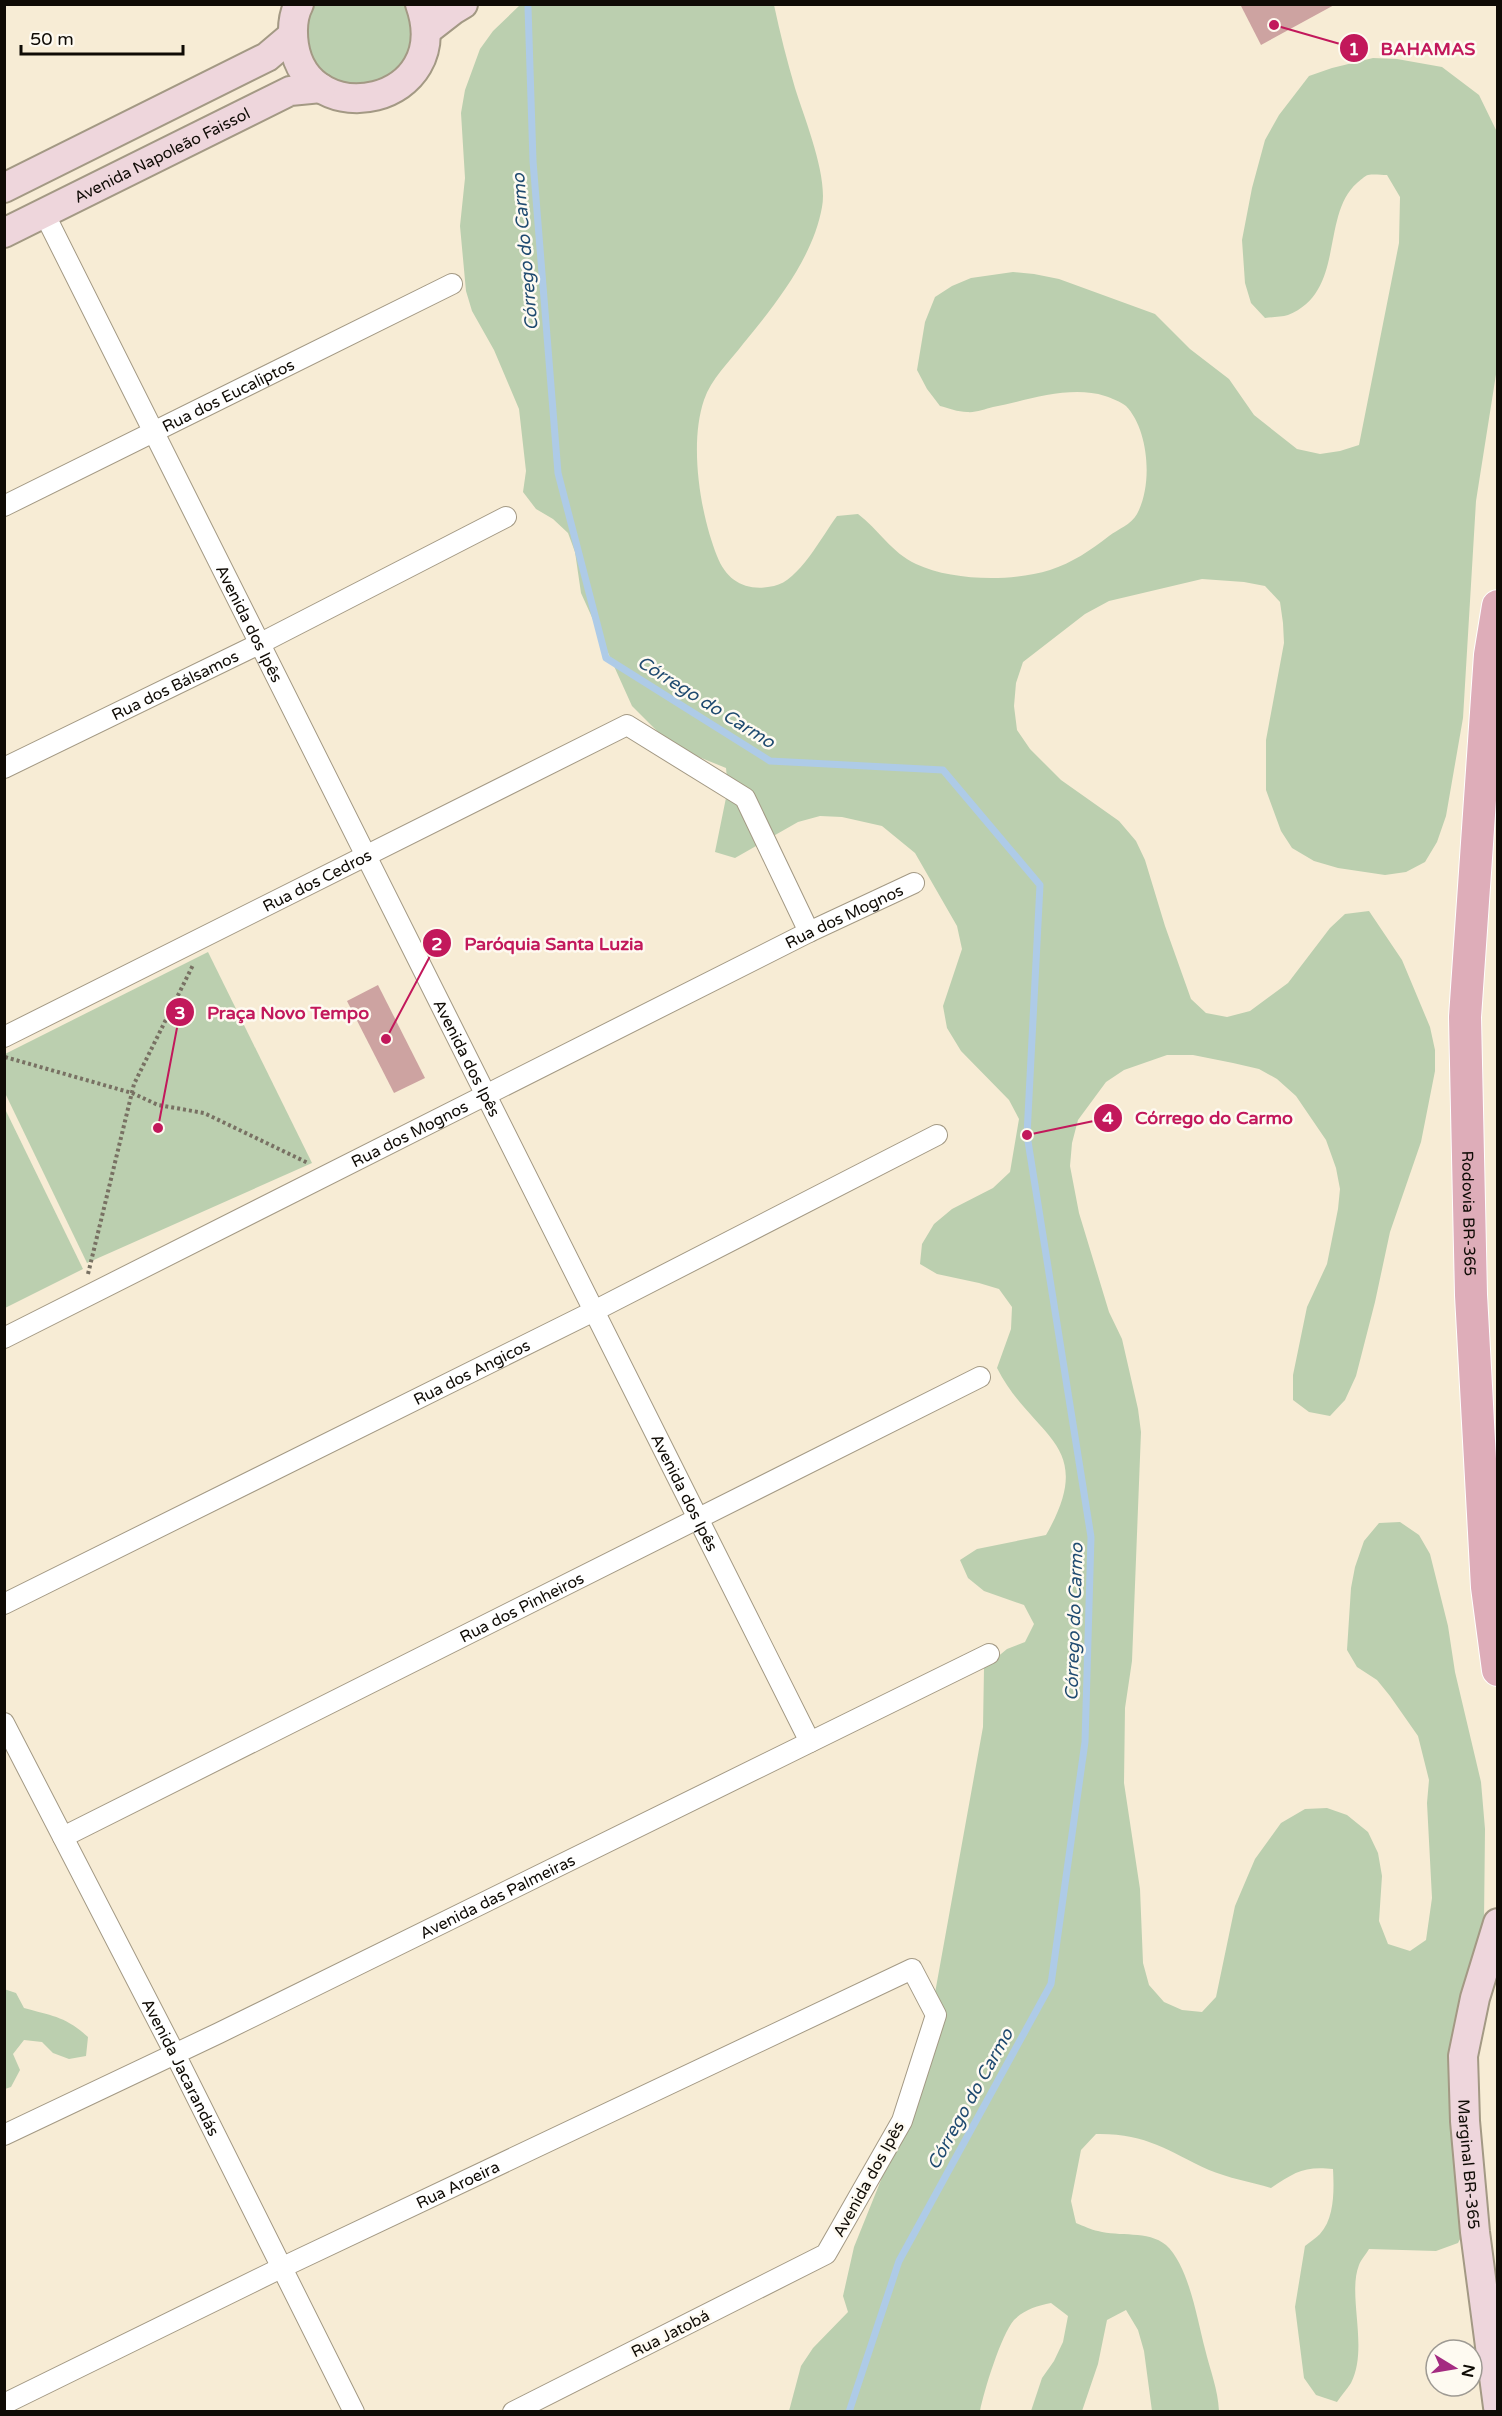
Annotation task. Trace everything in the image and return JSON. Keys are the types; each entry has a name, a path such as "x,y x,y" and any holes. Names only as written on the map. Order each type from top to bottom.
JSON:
{"main road":[{"path":"299,4 296,10 293,35 295,53 306,72 321,88"},
{"name":"Avenida Napoleão Faissol","path":"4,233 290,91 321,88 342,97 364,99 386,94 405,82 419,64 426,42 423,18 453,10 463,4"},
{"path":"4,188 267,57 293,35"},
{"name":"Rodovia BR-365","path":"1497,606 1490,655 1465,1017 1471,1295 1487,1587 1497,1670"},
{"name":"Rodovia BR-365","path":"1484,758 1497,694"},
{"name":"Marginal BR-365","path":"1497,1923 1475,1998 1462,2056 1475,2232 1497,2408"}],"street":[{"name":"Avenida dos Ipês","path":"44,213 810,1742"},
{"name":"Rua dos Eucaliptos","path":"4,506 452,284"},
{"name":"Rua dos Bálsamos","path":"4,768 259,644 506,517"},
{"name":"Rua dos Cedros","path":"4,1037 627,724 745,798 809,932"},
{"name":"Rua dos Mognos","path":"4,1338 809,932 914,883"},
{"name":"Rua dos Angicos","path":"4,1604 594,1311 937,1135"},
{"name":"Rua dos Pinheiros","path":"63,1837 980,1377"},
{"name":"Avenida das Palmeiras","path":"4,2135 176,2054 989,1654"},
{"name":"Avenida Jacarandás","path":"4,1723 176,2054 354,2412"},
{"name":"Avenida dos Ipês","path":"826,2254 902,2121 936,2015 912,1969"},
{"name":"Rua Aroeira","path":"4,2404 283,2267 912,1969"},
{"name":"Rua Jatobá","path":"513,2412 826,2254"}],"path":[{"path":"82,1299 134,1084 208,934"},
{"path":"4,1057 132,1094 158,1105 204,1113 331,1174"}],"green space":[{"path":"308,5 407,5 414,26 410,51 396,72 362,87 326,77 304,47"},
{"path":"520,5 774,5 792,78 819,164 823,194 822,207 810,244 791,280 707,392 697,437 701,499 717,556 732,578 755,588 774,586 792,576 809,557 837,516 858,514 900,554 931,570 964,577 1000,578 1035,574 1074,560 1128,524 1137,514 1142,502 1147,473 1144,443 1134,416 1126,406 1116,400 1092,393 1064,393 964,412 940,406 927,389 917,370 925,322 935,297 971,278 1013,272 1034,274 1059,279 1155,314 1190,349 1229,379 1254,415 1297,449 1320,454 1359,445 1399,243 1400,197 1387,175 1368,175 1357,183 1346,197 1339,214 1326,272 1318,289 1306,304 1288,315 1265,318 1251,303 1245,283 1242,240 1252,188 1265,140 1279,115 1309,76 1373,58 1397,59 1442,67 1479,95 1497,132 1497,368 1476,501 1463,718 1446,816 1437,842 1425,862 1406,872 1385,875 1338,868 1314,861 1292,848 1281,831 1266,790 1266,740 1284,643 1283,623 1280,602 1265,586 1202,579 1109,601 1085,614 1023,662 1016,683 1014,706 1017,730 1030,749 1061,780 1119,821 1136,841 1145,860 1191,999 1206,1013 1227,1017 1250,1011 1288,983 1330,928 1345,914 1369,911 1402,960 1430,1027 1435,1050 1435,1071 1421,1142 1390,1232 1356,1376 1345,1400 1330,1416 1309,1412 1293,1400 1293,1375 1307,1307 1327,1264 1340,1189 1336,1168 1326,1140 1296,1096 1277,1079 1259,1069 1193,1055 1167,1055 1124,1070 1106,1082 1078,1120 1072,1143 1070,1166 1079,1213 1109,1312 1122,1339 1141,1432 1132,1661 1125,1708 1124,1783 1140,1889 1143,1963 1149,1985 1164,2002 1182,2010 1202,2012 1216,1997 1235,1906 1255,1859 1281,1823 1305,1809 1327,1808 1347,1815 1368,1832 1378,1853 1382,1876 1379,1921 1388,1944 1410,1951 1426,1940 1432,1898 1427,1803 1429,1780 1418,1736 1377,1680 1357,1667 1347,1650 1351,1588 1355,1567 1364,1541 1379,1523 1400,1522 1419,1535 1430,1554 1448,1626 1455,1672 1481,1782 1485,1829 1484,1921 1469,2222 1458,2243 1436,2251 1369,2249 1360,2263 1356,2277 1358,2354 1356,2369 1351,2383 1337,2402 1316,2395 1304,2378 1295,2307 1305,2246 1320,2234 1331,2212 1333,2169 1314,2168 1300,2171 1271,2188 1216,2173 1155,2144 1129,2136 1096,2134 1081,2150 1071,2201 1076,2223 1106,2233 1151,2237 1166,2245 1174,2254 1191,2294 1219,2411 1152,2411 1144,2351 1138,2330 1126,2310 1107,2320 1098,2364 1082,2411 1031,2411 1042,2378 1063,2342 1068,2316 1051,2303 1022,2313 1009,2327 985,2390 980,2411 789,2411 801,2366 813,2348 848,2312 843,2296 854,2247 881,2180 924,2054 983,1727 984,1668 1007,1649 1025,1642 1034,1624 1024,1605 984,1591 968,1578 960,1560 977,1549 1046,1535 1061,1504 1066,1480 1063,1460 1055,1443 1012,1392 997,1368 1011,1329 1012,1307 999,1289 937,1274 920,1264 922,1244 934,1224 952,1209 993,1188 1010,1172 1019,1119 1009,1100 961,1051 947,1028 943,1006 962,949 957,926 915,853 882,826 842,817 820,816 798,822 735,858 715,852 728,788 726,768 684,751 666,740 632,706 581,593 575,552 568,533 553,519 536,509 523,492 526,471 519,409 494,350 472,311 466,291 460,226 465,178 461,113 465,90 480,49 493,31"},
{"path":"208,952 312,1163 87,1263 5,1093 5,1054"},
{"path":"5,1109 83,1269 4,1308"},
{"path":"4,1989 16,1993 24,2008 58,2018 80,2030 88,2037 86,2056 69,2059 53,2053 42,2042 24,2040 13,2054 20,2070 11,2087 5,2089"}],"building":[{"path":"1240,4 1336,4 1261,45"},
{"path":"378,985 425,1078 394,1093 347,1001"}],"waterway":[{"name":"Córrego do Carmo","path":"528,7 533,161 558,473 606,658 770,761 943,770 1040,885 1027,1135 1091,1537 1085,1742 1051,1984 899,2261 849,2412"}],"place":[{"name":"BAHAMAS","path":"1274,25"},
{"name":"Paróquia Santa Luzia","path":"386,1039"},
{"name":"Praça Novo Tempo","path":"158,1128"},
{"name":"Córrego do Carmo","path":"1027,1135"}]}
